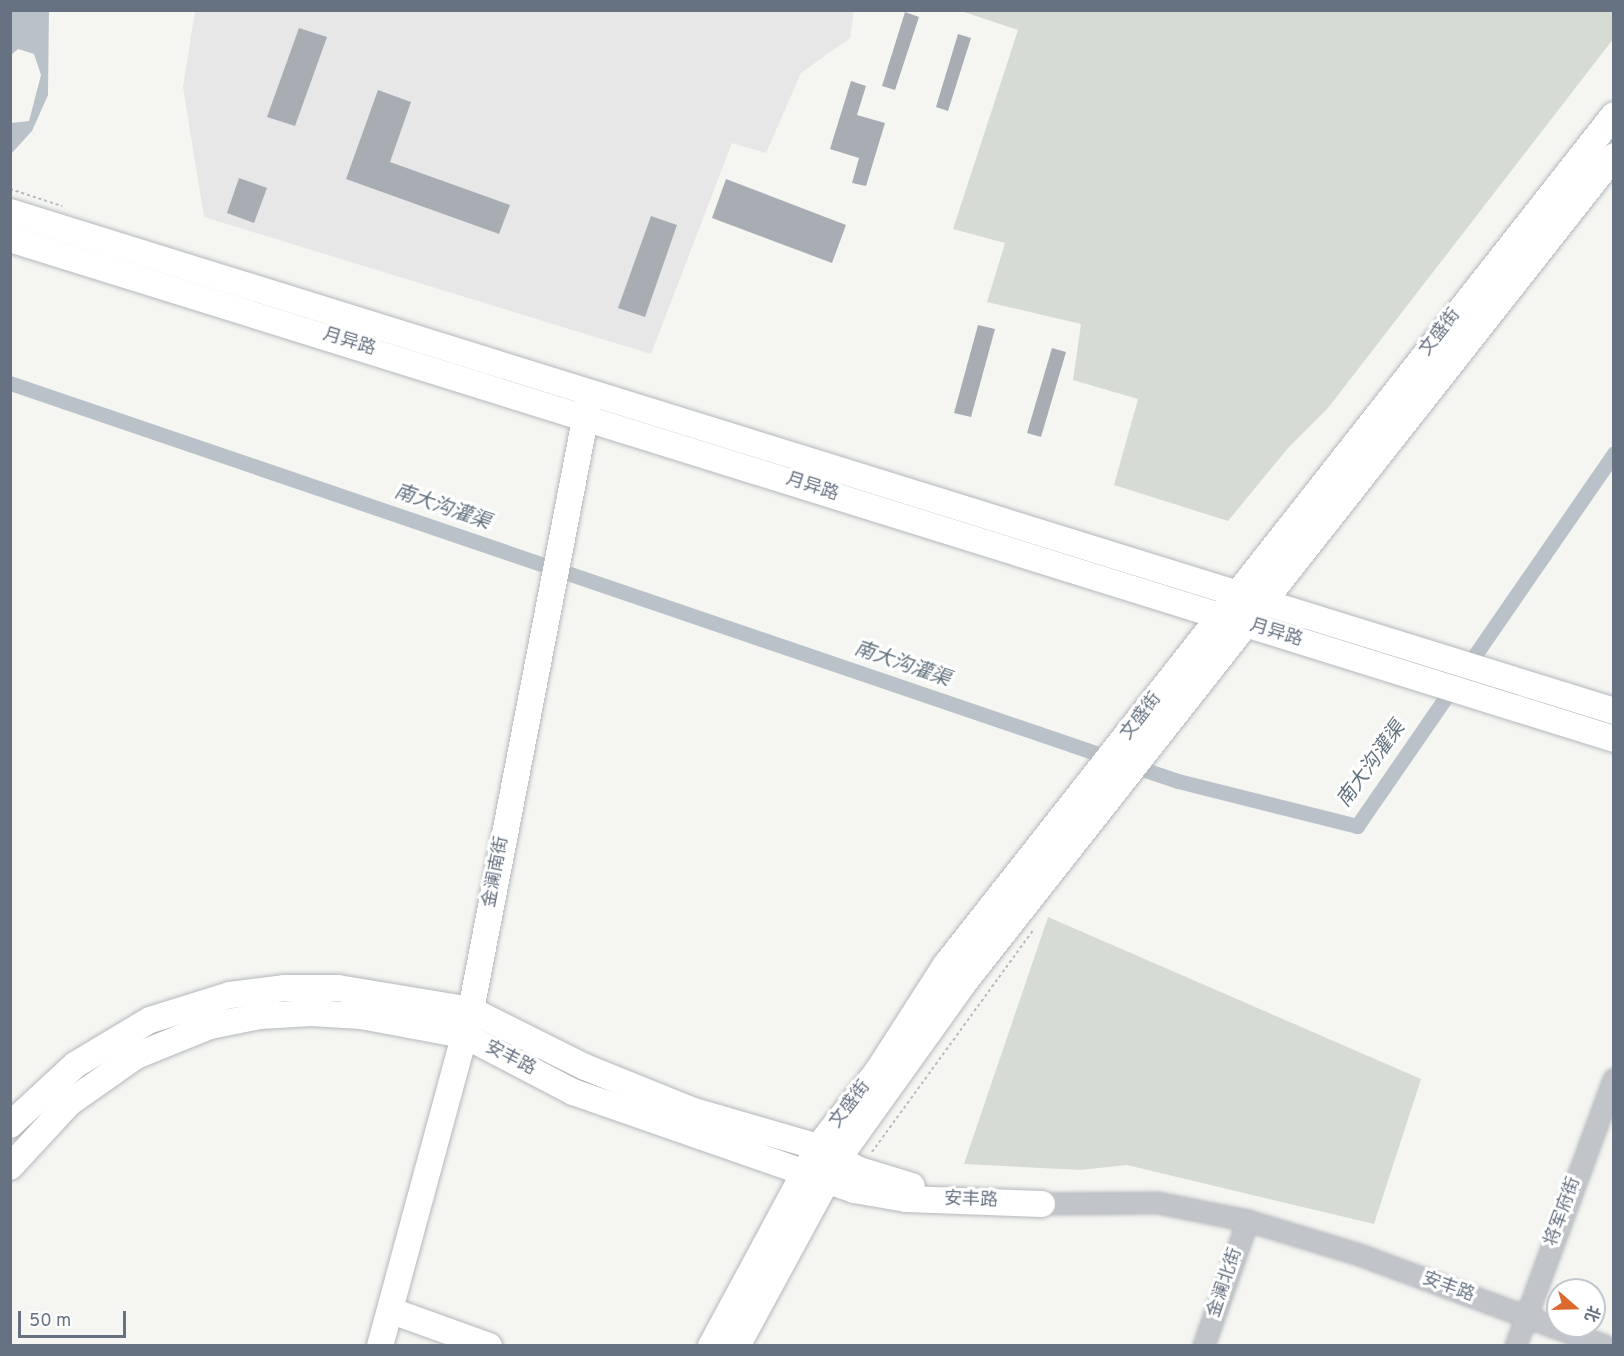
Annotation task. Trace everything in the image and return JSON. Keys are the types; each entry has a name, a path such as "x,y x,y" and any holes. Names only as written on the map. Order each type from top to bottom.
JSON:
{"main road":[{"name":"文盛街","path":"1232,621 1237,594 1614,115"},
{"name":"文盛街","path":"711,1346 815,1174 839,1158 963,984 1081,832 1163,709 1232,621 1262,600 1614,156"},
{"name":"月异路","path":"10,212 88,250 588,404 1262,600 1614,711"},
{"name":"月异路","path":"10,239 88,250"},
{"name":"月异路","path":"588,404 1232,621 1614,739"},
{"name":"金澜南街","path":"380,1346 392,1311 471,1010 588,404"},
{"name":"文盛街","path":"839,1158 877,1072 945,966 1057,824 1163,709"},
{"name":"安丰路","path":"10,1125 52,1083 99,1048 150,1020 203,1001 257,990 338,987 471,1010 585,1067 694,1111 951,1197 1042,1204"},
{"name":"安丰路","path":"10,1167 49,1121 90,1086 136,1056 210,1026 260,1016 311,1013 361,1016 464,1035 573,1092 701,1139 815,1174 854,1190 906,1199 1042,1204"},
{"name":"文盛街","path":"737,1346 815,1174"},
{"path":"392,1311 489,1346"}],"street":[{"name":"将军府街","path":"1516,1346 1525,1316 1614,1080"},
{"name":"安丰路","path":"1042,1204 1158,1203 1248,1221 1360,1255 1605,1346"},
{"name":"金澜北街","path":"1204,1346 1248,1221"}],"path":[{"path":"10,189 65,207"},
{"path":"839,1158 1035,927"}],"shaded area":[{"path":"11,10 49,11 48,95 32,131 11,154 11,123 29,121 41,75 34,54 18,49 11,55"},
{"path":"1613,10 1614,38 1328,408 1289,447 1228,521 1114,485 1138,399 1073,380 1081,324 987,302 1005,243 953,229 1018,30 961,11"},
{"path":"195,11 854,11 850,38 801,73 766,153 732,143 651,354 204,217 183,87"},
{"path":"1048,917 1421,1079 1374,1224 1127,1165 1080,1170 964,1164"}],"building":[{"path":"905,12 919,17 895,90 882,86"},
{"path":"299,28 327,37 295,126 267,117"},
{"path":"958,34 971,38 948,111 936,107"},
{"path":"851,81 866,86 857,115 885,123 866,186 852,183 859,158 830,149"},
{"path":"378,90 411,102 390,162 510,205 499,234 346,179"},
{"path":"239,178 267,188 254,223 227,213"},
{"path":"726,179 846,225 832,263 712,218"},
{"path":"651,216 677,225 645,317 618,308"},
{"path":"978,325 995,329 971,417 954,413"},
{"path":"1052,348 1066,352 1041,437 1027,433"}],"waterway":[{"name":"南大沟灌渠","path":"10,383 1178,781 1357,826 1614,453"}]}
